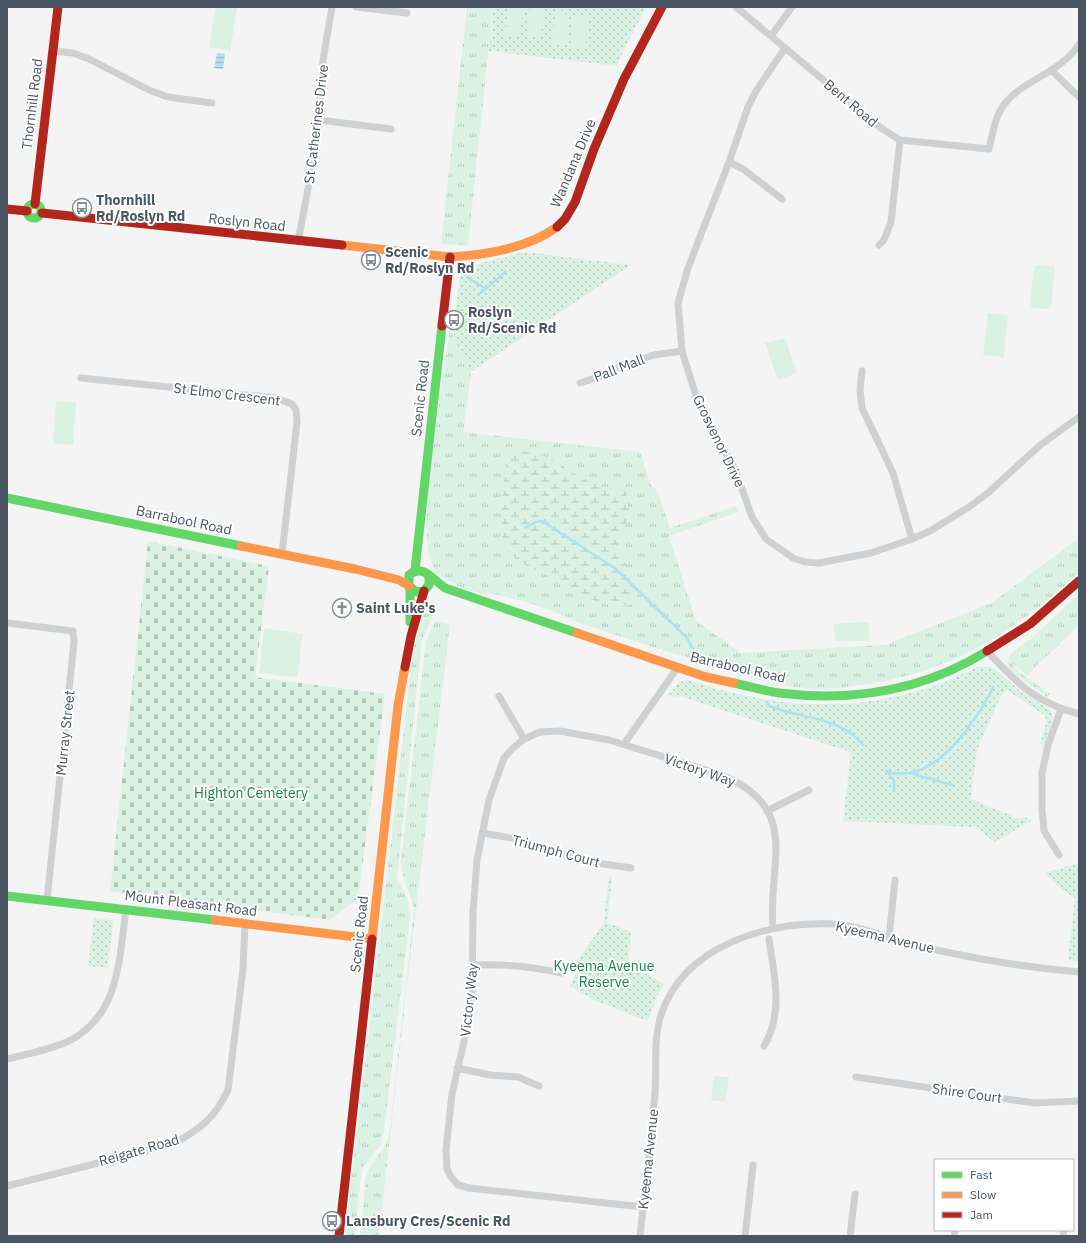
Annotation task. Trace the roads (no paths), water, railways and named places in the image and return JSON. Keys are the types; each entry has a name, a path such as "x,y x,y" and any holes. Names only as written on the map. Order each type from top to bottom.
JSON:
{"main road":[{"name":"Thornhill Road","path":"35,204 58,7"},
{"name":"Wandana Drive","path":"450,257 467,256 535,240 551,232 568,216 578,196 590,159 622,83 636,53 662,7"},
{"path":"35,204 39,206 42,213 39,217 32,218 28,216 27,211 29,206 35,204"},
{"path":"7,209 27,211"},
{"name":"Roslyn Road","path":"42,213 298,242 450,257"},
{"name":"Scenic Road","path":"414,570 450,257"},
{"name":"Barrabool Road","path":"7,498 355,570 399,580 410,587"},
{"name":"Scenic Road","path":"418,543 428,574"},
{"name":"Barrabool Road","path":"355,570 400,573 414,570"},
{"path":"414,570 422,570 428,574 430,581 425,590 417,592 410,587 407,581 414,570"},
{"name":"Barrabool Road","path":"428,574 444,588 706,677 778,693 848,696 904,688 965,665 1030,624 1079,581"},
{"name":"Scenic Road","path":"410,587 411,636"},
{"name":"Barrabool Road","path":"425,590 444,588"},
{"name":"Scenic Road","path":"339,1236 398,705 411,636 425,590"},
{"name":"Mount Pleasant Road","path":"7,896 372,938"}],"street":[{"name":"St Catherines Drive","path":"298,242 319,120 324,60 332,7"},
{"path":"356,7 407,13"},
{"name":"Bent Road","path":"736,7 872,121 900,140 989,149 996,120 1005,104 1022,89 1052,71"},
{"path":"771,36 792,7"},
{"path":"1079,44 1064,61 1052,71 1079,97"},
{"name":"Grosvenor Drive","path":"786,48 756,91 748,107 729,162 700,233 678,303 682,351 702,409 735,469 752,517 766,538 793,558 805,562 819,562 870,553 912,539 930,531 969,507 989,492 1039,446 1079,416"},
{"path":"53,50 73,53 90,58 158,94 178,99 212,103"},
{"path":"319,120 391,129"},
{"path":"879,244 884,240 891,222 900,140"},
{"path":"729,162 759,180 782,199"},
{"name":"Pall Mall","path":"580,383 601,376 629,362 654,355 682,351"},
{"path":"862,371 860,391 862,408 893,473 912,539"},
{"name":"St Elmo Crescent","path":"80,378 276,398 292,404 296,410 297,422 282,554"},
{"name":"Murray Street","path":"7,624 73,631 74,642 47,900"},
{"path":"987,651 1013,679 1036,698 1061,709 1079,714"},
{"path":"624,744 678,667"},
{"path":"499,696 524,739"},
{"path":"1059,855 1044,831 1042,810 1042,773 1048,745 1061,709"},
{"name":"Victory Way","path":"643,1206 469,1188 458,1184 451,1177 446,1160 452,1094 469,1019 473,965 474,890 482,833 499,769 504,758 524,739 540,732 560,731 583,734 624,744 739,783 754,795 767,811 773,825 777,844 772,911 773,928"},
{"path":"767,811 809,790"},
{"name":"Triumph Court","path":"482,833 517,838 590,862 630,868"},
{"path":"889,938 895,880"},
{"path":"7,1058 68,1041 88,1028 100,1016 113,989 126,909"},
{"name":"Reigate Road","path":"7,1186 173,1144 195,1132 208,1121 221,1106 228,1090 243,969 245,924"},
{"name":"Kyeema Avenue","path":"640,1236 656,1091 656,1041 659,1022 665,1005 684,975 706,956 737,940 773,928 805,924 836,924 889,938 1014,964 1079,972"},
{"path":"764,1046 773,1027 776,996 769,939"},
{"path":"473,965 504,964 534,967 561,973"},
{"path":"458,1068 490,1075 518,1077 539,1086"},
{"name":"Shire Court","path":"856,1077 1034,1103 1079,1101"},
{"path":"745,1236 753,1165"},
{"path":"850,1236 855,1194"}],"water":[{"path":"217,53 225,54 223,69 214,68"}],"waterway":[{"path":"467,277 486,289 505,272"},
{"path":"478,295 486,289"},
{"path":"525,528 536,522 542,521 616,569 687,638 697,657"},
{"path":"886,771 901,774 915,771 929,765 942,756 964,733 973,721 993,687"},
{"path":"767,702 769,706 781,710 832,723 843,728 863,745"},
{"path":"887,771 894,781 894,791"},
{"path":"910,773 952,785"}],"place":[{"name":"Thornhill Rd/Roslyn Rd","path":"82,208"},
{"name":"Scenic Rd/Roslyn Rd","path":"371,260"},
{"name":"Roslyn Rd/Scenic Rd","path":"454,320"},
{"name":"Saint Luke's","path":"342,608"},
{"name":"Lansbury Cres/Scenic Rd","path":"332,1221"}],"park label":[{"name":"Highton Cemetery","path":"251,793"},
{"name":"Kyeema Avenue Reserve","path":"604,974"}]}
